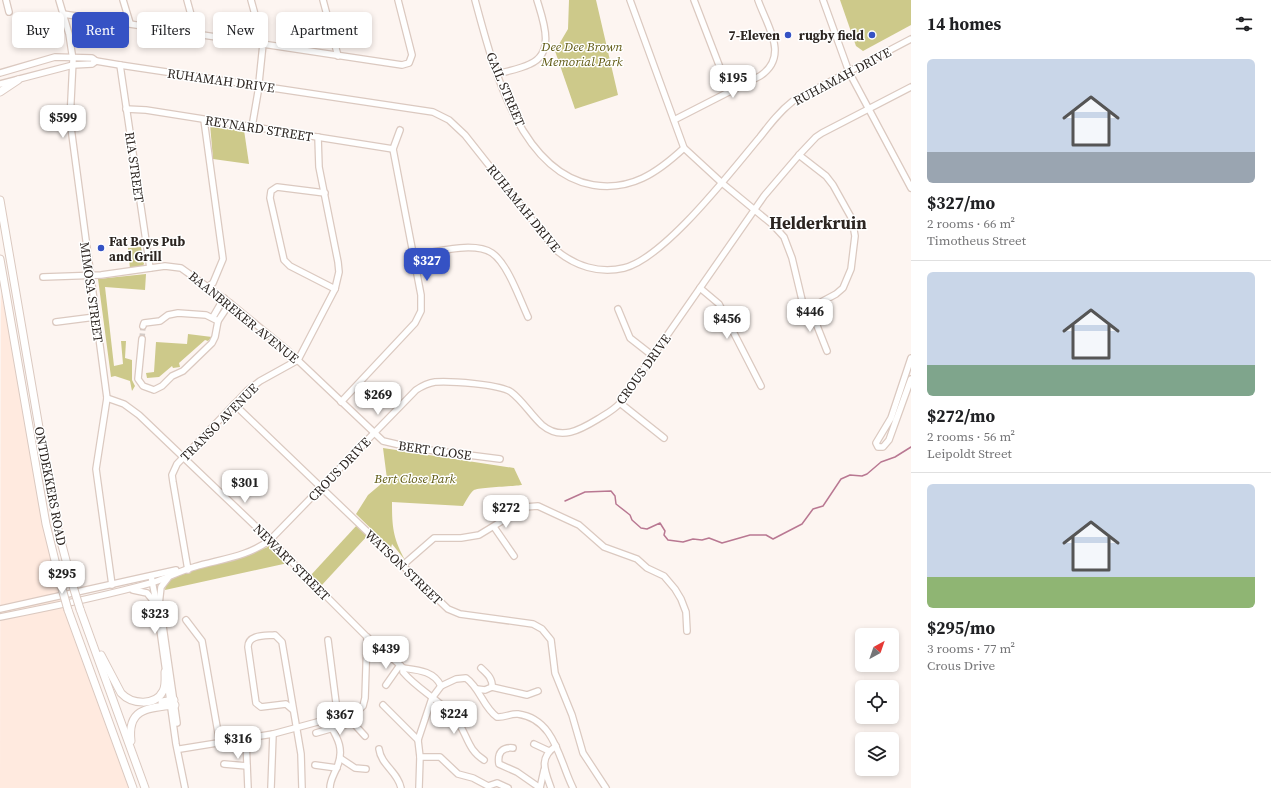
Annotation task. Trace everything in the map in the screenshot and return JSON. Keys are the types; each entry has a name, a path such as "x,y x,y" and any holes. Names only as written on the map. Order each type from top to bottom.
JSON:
{"main road":[{"path":"0,92 18,80"},
{"name":"ONTDEKKERS ROAD","path":"0,200 58,530 80,609 145,787"},
{"name":"ONTDEKKERS ROAD","path":"0,259 46,524 61,585 68,610 133,788"},
{"path":"87,626 116,684 126,698 134,703 142,705 172,703"},
{"path":"126,698 140,702 149,702 157,698 164,688 166,672"},
{"path":"132,749 131,726 137,714 150,708 172,703"}],"street":[{"path":"6,0 9,12"},
{"name":"MIMOSA STREET","path":"58,0 62,12"},
{"path":"124,0 130,23"},
{"path":"187,0 190,12"},
{"path":"251,0 254,12"},
{"path":"323,0 338,56"},
{"path":"268,45 402,65 409,63 412,55 398,0"},
{"name":"GAIL STREET","path":"475,0 497,74 514,113 540,154 569,178 581,183 612,186 639,181 666,165 684,148"},
{"path":"497,74 530,65 536,61 544,51 545,30 537,0"},
{"path":"630,0 684,148 784,236 792,258 802,300 804,304 810,308 827,351"},
{"path":"694,0 729,92"},
{"path":"674,120 729,92 764,73 770,68 774,60 776,48 758,0"},
{"path":"823,0 849,72 870,108 911,188"},
{"path":"64,14 137,24"},
{"name":"MIMOSA STREET","path":"64,18 73,57 70,120 89,275 107,398 96,469 112,585"},
{"name":"RUHAMAH DRIVE","path":"0,73 55,57 92,58 96,61 120,65 422,110 441,116 465,135 556,250 574,263 588,268 603,270 624,268 647,256 673,234 722,183 786,106 797,98 911,39"},
{"path":"252,127 259,85 262,48"},
{"name":"RUHAMAH DRIVE","path":"0,84 73,64 92,64 96,61"},
{"name":"RIA STREET","path":"120,65 150,268"},
{"name":"CROUS DRIVE","path":"0,617 126,590 153,579 189,568 240,556 256,549 270,540 416,390 426,384 436,382 467,384 507,390 516,397 541,424 551,431 567,433 579,430 613,410 620,403 755,209 798,155 816,137 911,87"},
{"name":"REYNARD STREET","path":"126,109 146,110 393,149"},
{"path":"204,120 224,259 213,282 209,286"},
{"path":"340,402 419,318 422,305 393,149 400,130"},
{"path":"298,360 335,289 339,272 318,156 318,137"},
{"path":"798,155 826,176 833,185 852,219 855,236 851,269 843,288 836,294 810,308"},
{"path":"325,193 276,187 271,191 270,198 284,260 290,266 335,289"},
{"path":"413,256 473,247 487,251 496,256 503,265 528,317"},
{"name":"BAANBREKER AVENUE","path":"43,277 101,275 173,266 182,268 209,286 298,360 374,433"},
{"path":"700,288 719,304 761,386"},
{"path":"142,339 138,379 143,386 154,390 162,386 172,376 183,371 212,343 215,337 216,319 224,298"},
{"path":"216,319 230,303"},
{"path":"618,309 630,338 653,356"},
{"path":"143,326 144,323 160,321 170,314 206,315 216,319"},
{"path":"56,322 95,317"},
{"path":"911,358 891,418 876,444 878,447 883,447 889,440 911,378"},
{"name":"TRANSO AVENUE","path":"189,568 172,476 176,464 234,404 260,381 298,360"},
{"name":"NEWART STREET","path":"107,398 131,408 183,456 367,637 401,666 403,672 408,677 458,723 474,753 484,760"},
{"path":"620,403 664,438"},
{"name":"WATSON STREET","path":"234,404 441,603 454,612 533,624 546,632 551,640 555,672 572,715 583,752 606,788"},
{"name":"BERT CLOSE","path":"374,433 379,439 390,444 500,459"},
{"path":"403,565 434,538 469,537 479,535 520,510 532,506 544,508 579,525 604,547 637,559 666,579 675,589 684,605 687,631"},
{"path":"494,527 514,556"},
{"name":"CROUS DRIVE","path":"0,610 112,585 153,579 189,568"},
{"path":"178,572 162,584 158,605 166,672 180,749 179,757"},
{"path":"153,579 179,757 185,788"},
{"path":"126,590 136,590 146,593 158,605"},
{"path":"186,620 202,641 220,744"},
{"path":"293,710 286,704 262,707 256,701 248,643 254,637 277,636 282,642 293,710 295,728 301,754 302,788"},
{"path":"180,749 246,740 328,721 358,711 364,704 366,688 367,637"},
{"path":"328,640 338,718"},
{"path":"386,685 401,666 430,674 437,679 441,686"},
{"path":"481,668 492,680 492,687"},
{"path":"419,788 420,757 418,740 432,698 441,686 463,678 468,680 477,689 479,696 494,716 500,718 517,714 537,720 547,729 556,746 573,788"},
{"path":"477,689 485,690 492,687 527,695 538,691"},
{"path":"383,705 418,740"},
{"path":"328,721 339,741 340,758 331,781 330,788"},
{"path":"316,733 351,723 355,725 365,736"},
{"path":"271,788 273,734"},
{"path":"246,740 248,788"},
{"path":"534,744 549,751"},
{"path":"514,748 502,750 498,758 499,764 517,772 540,788 546,756 549,751 556,746"},
{"path":"379,749 382,758 398,778 401,788"},
{"path":"420,757 438,756 458,774 473,778 488,787 497,783 508,788"},
{"path":"340,758 355,768 366,768"},
{"path":"224,764 247,766"},
{"path":"315,764 337,768"},
{"path":"544,770 551,788"}],"shaded area":[{"path":"1,292 62,596 130,788 0,788"}],"green space":[{"name":"Dee Dee Brown Memorial Park","path":"569,0 596,0 618,95 575,109 555,51 568,29"},
{"name":"rugby field","path":"840,0 911,0 911,25 863,51 856,46"},
{"path":"210,124 244,130 249,164 213,159"},
{"path":"141,247 144,264 142,267 130,269 128,248"},
{"path":"146,274 145,290 105,287 114,366 123,364 121,341 126,341 125,358 132,360 132,380 135,386 132,391 130,381 115,376 111,377 98,279"},
{"path":"188,334 212,337 208,341 205,340 179,363 180,367 173,368 172,366 159,377 147,378 146,373 154,372 156,342 187,344"},
{"name":"Bert Close Park","path":"383,448 514,468 522,485 474,490 463,506 392,502 394,532 405,560 392,544 391,548 356,514 368,495 387,479"},
{"path":"357,525 368,535 321,586 311,575"},
{"path":"271,545 288,563 165,590 166,582 178,575 258,551"}],"waterway":[{"path":"565,501 585,492 611,491 615,496 616,504 630,515 632,520 641,528 647,529 660,523 665,531 664,535 668,540 683,542 693,539 702,540 709,538 722,543 750,535 766,535 773,539 802,524 813,509 823,506 841,479 850,475 862,476 867,474 881,462 895,457 911,447"}],"tunnel":[{"path":"142,339 143,326"}],"place":[{"name":"7-Eleven","path":"788,35"},
{"name":"rugby field","path":"872,35"},
{"name":"Fat Boys Pub and Grill","path":"101,248"}],"district":[{"name":"Helderkruin","path":"818,223"}]}
